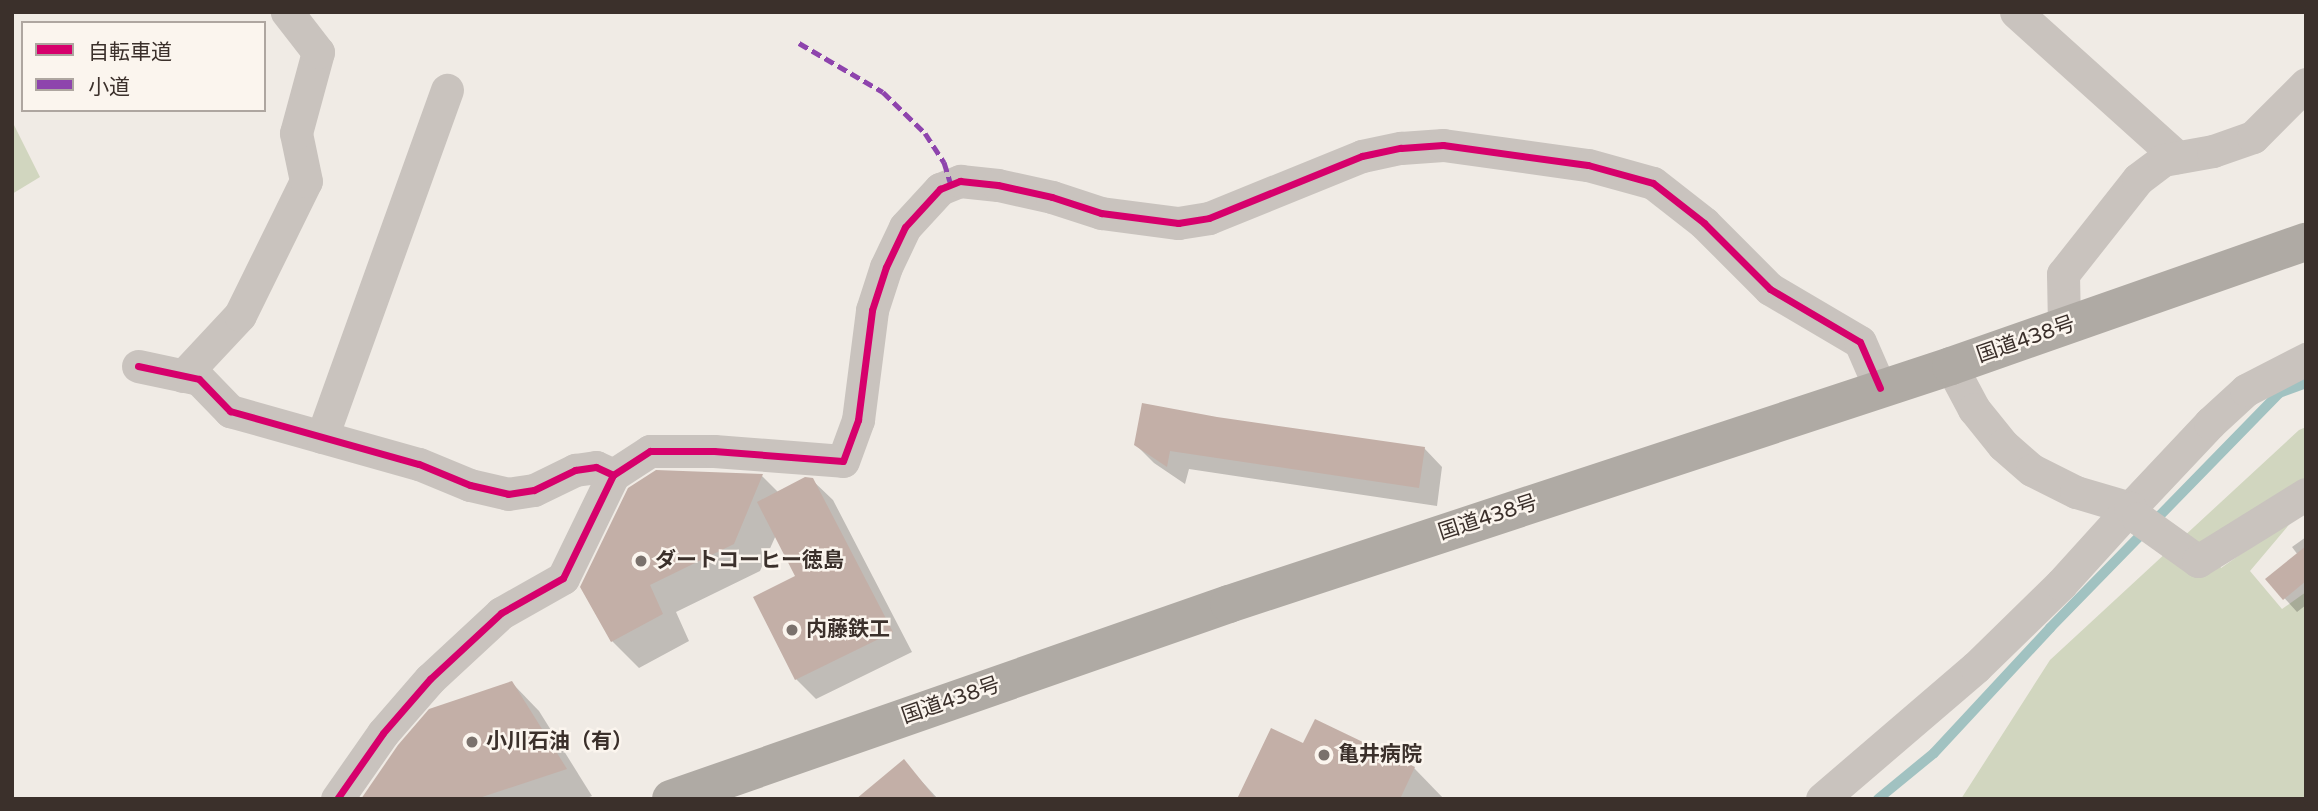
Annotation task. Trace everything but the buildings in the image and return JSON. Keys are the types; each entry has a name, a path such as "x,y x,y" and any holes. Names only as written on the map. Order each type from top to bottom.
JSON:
{"highway":[{"name":"国道438号","path":"671,799 1242,600 1951,366 2306,242"}],"street":[{"path":"183,376 240,315 306,181 296,133 318,52 287,12"},
{"path":"2016,12 2177,157"},
{"path":"2064,326 2063,274 2138,179 2163,160 2213,151 2253,137 2306,83"},
{"path":"322,437 447,90"},
{"path":"337,799 383,733 430,679 501,612 563,578 613,475 650,451 714,452 843,461 858,420 872,310 886,267 905,227 940,189 960,181 998,185 1052,197 1101,213 1178,223 1209,218 1362,156 1432,146 1588,165 1653,183 1704,223 1770,289 1860,342 1880,388"},
{"path":"1822,799 1976,667 2134,513 2210,423 2246,390 2306,359"},
{"path":"138,366 199,379 230,411 419,464 470,485 508,494 534,491 575,470 596,467 613,475"},
{"path":"1951,366 1974,409 2003,444 2032,470 2076,492 2134,513 2181,551 2198,561 2306,494"}],"green space":[{"path":"12,121 40,177 12,194"},
{"path":"2306,427 2306,486 2212,544 2221,568 2298,514 2250,571 2282,609 2306,592 2306,799 1961,799 2050,660 2299,430"}],"waterway":[{"path":"1878,799 1934,753 2050,628 2279,393 2306,383"}],"marked path":[{"path":"799,43 883,92 925,133 944,162 951,185"}],"cycle path":[{"path":"337,799 383,733 430,679 501,613 563,578 613,475 650,451 714,451 843,461 858,420 872,310 886,267 905,227 940,189 960,181 998,185 1052,197 1101,213 1178,223 1209,218 1362,156 1401,148 1443,145 1588,165 1653,183 1704,223 1770,289 1860,342 1880,388"},
{"path":"138,366 199,379 230,411 419,464 470,485 508,494 534,490 575,470 596,467 613,475"}],"place":[{"name":"ダートコーヒー徳島","path":"641,561"},
{"name":"内藤鉄工","path":"792,630"},
{"name":"小川石油（有）","path":"472,742"},
{"name":"亀井病院","path":"1324,755"}]}
